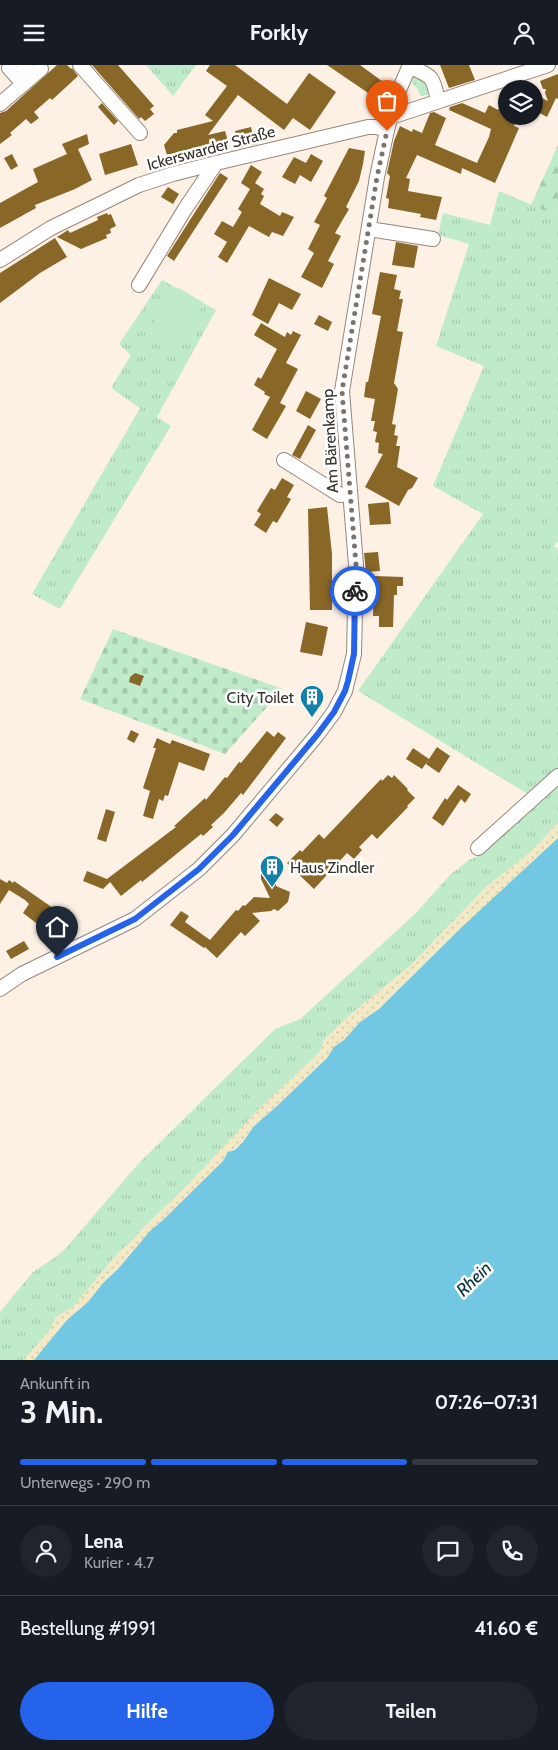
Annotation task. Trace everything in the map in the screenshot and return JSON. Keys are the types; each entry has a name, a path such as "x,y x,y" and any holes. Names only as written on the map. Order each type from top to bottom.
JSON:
{"street":[{"path":"10,65 9,68 30,73"},
{"path":"80,65 140,133"},
{"path":"410,65 430,76 433,80 438,100"},
{"name":"Am Bärenkamp","path":"0,989 22,974 135,919 199,869 233,835 317,735 334,712 345,691 354,654 356,565 342,391 389,124 396,97 410,65"},
{"path":"389,124 438,100 548,65"},
{"path":"0,104 30,73"},
{"name":"Ickerswarder Straße","path":"0,260 50,228 131,189 173,174 368,127 389,124"},
{"path":"139,285 185,209 216,163"},
{"path":"369,229 433,239"},
{"path":"284,460 340,495 350,494"},
{"path":"478,849 558,775"}],"green space":[{"path":"146,65 196,65 173,96"},
{"path":"414,75 428,80 430,94 422,96 419,94 418,89 412,83"},
{"path":"558,145 558,216 531,205"},
{"path":"499,191 558,216 558,540 554,546 558,549 558,772 531,796 358,691 483,514 433,486 484,366 436,346 469,244 438,235 443,213 490,225"},
{"path":"162,280 216,310 157,417 171,426 60,609 32,594 140,408 111,388 131,355 119,344"},
{"path":"177,287 204,303 173,356 145,336"},
{"path":"558,511 558,543 550,536 547,527 550,518"},
{"path":"113,629 283,689 225,754 80,699"},
{"path":"558,778 558,822 532,851 486,887 410,966 349,1016 324,1040 320,1052 258,1110 182,1191 119,1252 72,1308 56,1317 50,1330 24,1360 0,1360 0,1312 33,1272 66,1248 138,1164 275,1029 300,1019 415,914 450,875 469,860 478,856"}],"sand":[{"path":"558,822 558,838 379,1009 360,1022 344,1040 334,1047 327,1058 277,1106 254,1125 243,1142 235,1150 228,1152 223,1161 150,1231 88,1302 67,1320 34,1360 24,1360 50,1330 56,1317 72,1308 119,1252 182,1191 258,1110 320,1052 324,1040 349,1016 410,966 486,887 532,851"}],"water":[{"name":"Rhein","path":"558,838 558,1360 34,1360 67,1320 88,1302 150,1231 223,1161 228,1152 235,1150 243,1142 254,1126 327,1058 334,1047 344,1040 360,1022 379,1009 462,927"}],"building":[{"path":"57,65 67,65 78,76 52,100 50,98 34,112 39,118 31,124 26,119 10,133 12,135 0,144 0,113 6,111"},
{"path":"92,65 118,65 154,106 150,109 154,114 145,121 141,117 139,119"},
{"path":"210,65 235,65 287,104 309,73 336,92 310,130 293,118 284,130 238,95 208,135 225,131 228,141 167,155 164,145 174,133 177,133 177,130 213,121 205,115 227,86 206,71"},
{"path":"327,65 360,65 386,84 377,99"},
{"path":"440,65 469,65 475,80 449,88"},
{"path":"558,74 558,99 556,98 547,117 543,115 543,98 548,101 545,93 546,89 543,89 543,80"},
{"path":"102,103 118,121 114,125 98,107"},
{"path":"462,103 485,113 489,105 498,110 498,125 514,125 519,128 495,183 462,168 461,174 417,155 406,178 410,179 408,191 442,197 436,220 420,217 421,214 388,208 389,199 386,198 390,176 387,173 394,141 400,126 412,132 413,129 422,133 430,113 434,112 446,118 435,145 477,163 491,129 449,110 450,107"},
{"path":"251,127 257,144 239,148 235,131"},
{"path":"87,134 89,144 78,149 92,180 35,205 36,208 0,228 0,203 38,182 33,169 67,154 62,144"},
{"path":"131,144 138,165 105,175 99,154"},
{"path":"349,148 365,151 363,164 359,181 346,207 349,209 335,233 341,236 328,261 334,264 322,288 301,277 314,253 308,249 320,225 314,222 327,198 324,196"},
{"path":"12,154 18,166 11,170 4,158"},
{"path":"311,154 323,161 311,182 300,175 295,184 282,177 294,157 306,163"},
{"path":"251,165 262,172 255,183 264,189 261,194 264,196 260,204 280,216 282,212 294,217 283,236 272,232 269,237 249,226 227,263 218,257 227,242 214,234 222,221 233,227 242,212 238,209 250,189 241,183"},
{"path":"220,173 228,178 174,261 167,256"},
{"path":"168,187 179,194 173,204 161,197"},
{"path":"107,213 108,215 111,214 116,226 110,229 111,233 106,235 107,238 81,249 57,237 68,230 70,233 98,220 97,217"},
{"path":"55,238 67,257 40,273 0,303 0,273"},
{"path":"396,242 418,246 414,268 392,265"},
{"path":"380,272 397,275 394,289 401,291 399,299 403,299 397,331 403,332 394,383 398,389 392,424 396,425 394,435 398,436 396,446 400,446 397,467 418,478 412,488 408,490 399,506 365,487 383,454 378,453 379,443 375,442 377,432 373,431 375,421 371,421 375,399 364,397 381,316 372,314"},
{"path":"269,278 301,294 292,310 279,303 268,324 252,315"},
{"path":"319,315 332,322 328,331 314,324"},
{"path":"261,323 285,337 287,332 291,335 293,331 301,335 286,363 298,369 280,403 286,406 267,439 252,430 270,397 254,385 258,377 261,379 277,349 254,335"},
{"path":"306,391 321,399 310,419 296,411"},
{"path":"308,425 316,430 300,459 292,455"},
{"path":"282,478 294,485 287,497 291,499 277,523 273,521 266,533 254,525 261,514 257,511 271,488 275,490"},
{"path":"389,502 391,524 370,525 368,504"},
{"path":"327,507 332,554 332,610 310,610 308,509"},
{"path":"378,552 380,571 366,572 364,553"},
{"path":"374,576 403,577 403,586 397,586 397,595 394,595 393,627 379,627 379,616 373,616"},
{"path":"306,622 328,627 322,656 300,652"},
{"path":"135,673 144,676 140,686 129,682 130,677"},
{"path":"131,730 139,734 134,743 127,739"},
{"path":"267,731 274,737 278,732 286,738 243,795 241,793 211,825 213,827 203,836 201,834 142,882 141,880 121,896 110,882 103,889 83,881 87,871 107,879 176,827 174,826 205,798 206,800 225,777 227,778"},
{"path":"157,738 170,744 172,740 210,754 204,771 179,762 168,796 165,795 163,801 159,799 153,819 143,816 150,791 143,788 156,748 153,748"},
{"path":"437,747 450,756 439,773 426,764"},
{"path":"413,748 429,759 422,769 406,759"},
{"path":"388,775 392,778 394,775 415,798 377,839 372,834 359,847 362,850 354,859 347,853 314,889 287,863 300,850 302,852 319,834 324,839 381,779 382,781"},
{"path":"458,785 471,794 465,803 461,799 443,826 432,818 445,798 447,800"},
{"path":"106,809 115,812 106,842 97,839"},
{"path":"276,813 284,819 277,827 269,820"},
{"path":"270,855 281,865 276,875 276,886 290,892 288,902 278,911 274,909 252,913 260,921 245,936 241,932 217,958 205,947 170,925 181,911 189,916 185,922 210,940 236,910 238,911 243,905 245,906 254,897 270,898 261,879 261,871 264,861"},
{"path":"0,879 7,883 9,880 13,883 14,881 53,908 40,926 23,913 29,904 9,890 0,904"},
{"path":"24,941 29,949 11,959 6,951"}],"way so far":[{"path":"355,591 356,565 342,391 377,177 387,131"}],"place":[{"name":"City Toilet","path":"312,718"},
{"name":"Haus Zindler","path":"272,888"}],"route":[{"path":"57,957 135,919 199,869 233,835 317,735 334,712 348,681 354,654 355,591"}]}
